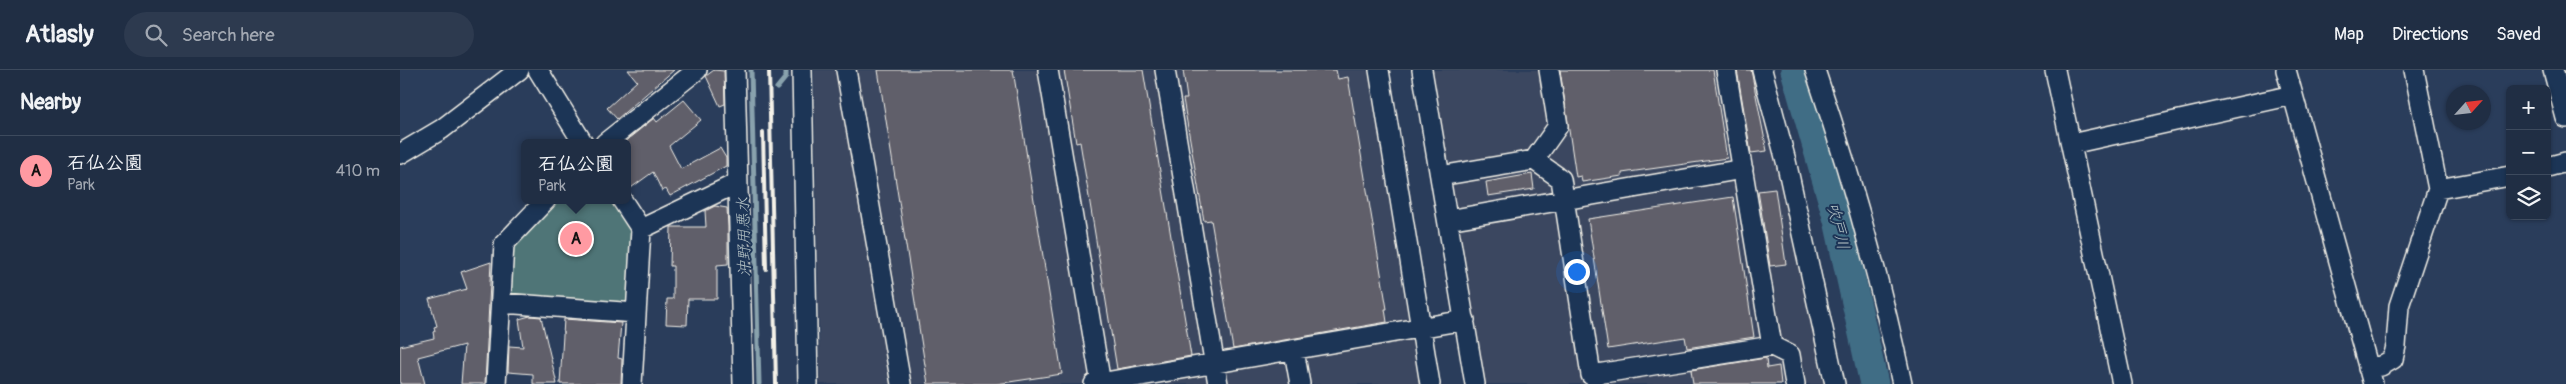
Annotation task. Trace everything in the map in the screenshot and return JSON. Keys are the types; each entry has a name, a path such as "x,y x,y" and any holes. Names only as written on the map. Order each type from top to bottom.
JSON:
{"street":[{"path":"400,154 442,129 519,70"},
{"path":"538,70 581,139"},
{"path":"610,139 697,70"},
{"path":"735,70 744,384"},
{"path":"802,70 808,384"},
{"path":"846,70 901,384"},
{"path":"1048,70 1098,384 1465,320"},
{"path":"1165,70 1218,384"},
{"path":"1380,70 1430,384"},
{"path":"1422,70 1475,384"},
{"path":"1534,160 1558,126 1549,70"},
{"path":"1726,70 1772,346"},
{"path":"1762,70 1786,161 1836,384"},
{"path":"1815,70 1841,147 1888,313 1902,384"},
{"path":"2055,70 2122,384"},
{"path":"2286,70 2371,376 2381,366 2393,359 2396,346 2399,306 2438,189 2414,70"},
{"path":"2553,70 2566,118"},
{"path":"2560,70 2566,89"},
{"path":"2071,144 2293,95"},
{"path":"1440,176 1534,160 1561,179 1591,375 1772,346 1790,355 1795,384"},
{"path":"2551,165 2566,162"},
{"path":"1448,220 1743,169"},
{"path":"2438,189 2506,177"},
{"path":"641,229 737,183"},
{"path":"496,384 504,244 542,204"},
{"path":"625,204 641,229 632,384"},
{"path":"502,302 636,313"},
{"path":"1294,351 1300,384"}],"shaded area":[{"path":"814,70 1368,70 1419,384 820,384"},
{"path":"1433,70 1756,70 1829,384 1484,384"}],"green space":[{"path":"553,204 614,204 632,233 630,303 623,308 515,299 509,292 513,246"}],"building":[{"path":"628,70 674,70 617,119 607,108 637,81"},
{"path":"714,70 724,71 725,104 720,106 706,76"},
{"path":"878,70 1013,70 1062,374 996,384 928,384"},
{"path":"1064,70 1143,70 1191,356 1117,369 1080,142 1076,143"},
{"path":"1183,70 1336,70 1338,79 1348,77 1387,309 1385,309 1387,322 1233,349 1211,220 1204,221 1183,99 1187,99"},
{"path":"1560,70 1713,70 1727,158 1622,173 1622,176 1582,182 1581,176 1576,177"},
{"path":"1737,70 1751,70 1767,151 1751,153"},
{"path":"684,100 701,120 669,146 681,169 720,148 726,158 726,166 670,196 666,189 662,191 653,172 631,188 631,139 628,139 654,118 657,122"},
{"path":"1532,174 1534,189 1488,196 1486,182"},
{"path":"1775,189 1786,264 1770,266 1758,191"},
{"path":"1733,197 1754,337 1687,348 1685,337 1608,349 1588,219"},
{"path":"715,206 727,208 728,227 728,264 717,265 717,299 688,299 687,325 666,324 667,299 673,299 673,266 670,266 671,227 706,227 705,211"},
{"path":"491,262 485,384 461,384 464,345 418,357 425,384 400,384 400,346 434,338 434,327 437,326 429,299 467,289 461,272"},
{"path":"530,316 541,317 557,384 533,384 533,374 508,372 509,346 523,347 519,319"},
{"path":"564,319 621,323 618,358 622,359 621,384 560,384"},
{"path":"1766,358 1767,368 1779,366 1781,384 1693,384 1691,370"}],"waterway":[{"name":"沖野用悪水","path":"751,70 759,384"},
{"name":"沖野用悪水","path":"777,88 786,77 786,70"},
{"name":"吹戸川","path":"1795,70 1838,220 1874,384"}],"railway":[{"path":"769,70 776,384"},
{"path":"763,132 766,269"}],"place":[{"name":"石仏公園","path":"576,239"}]}
